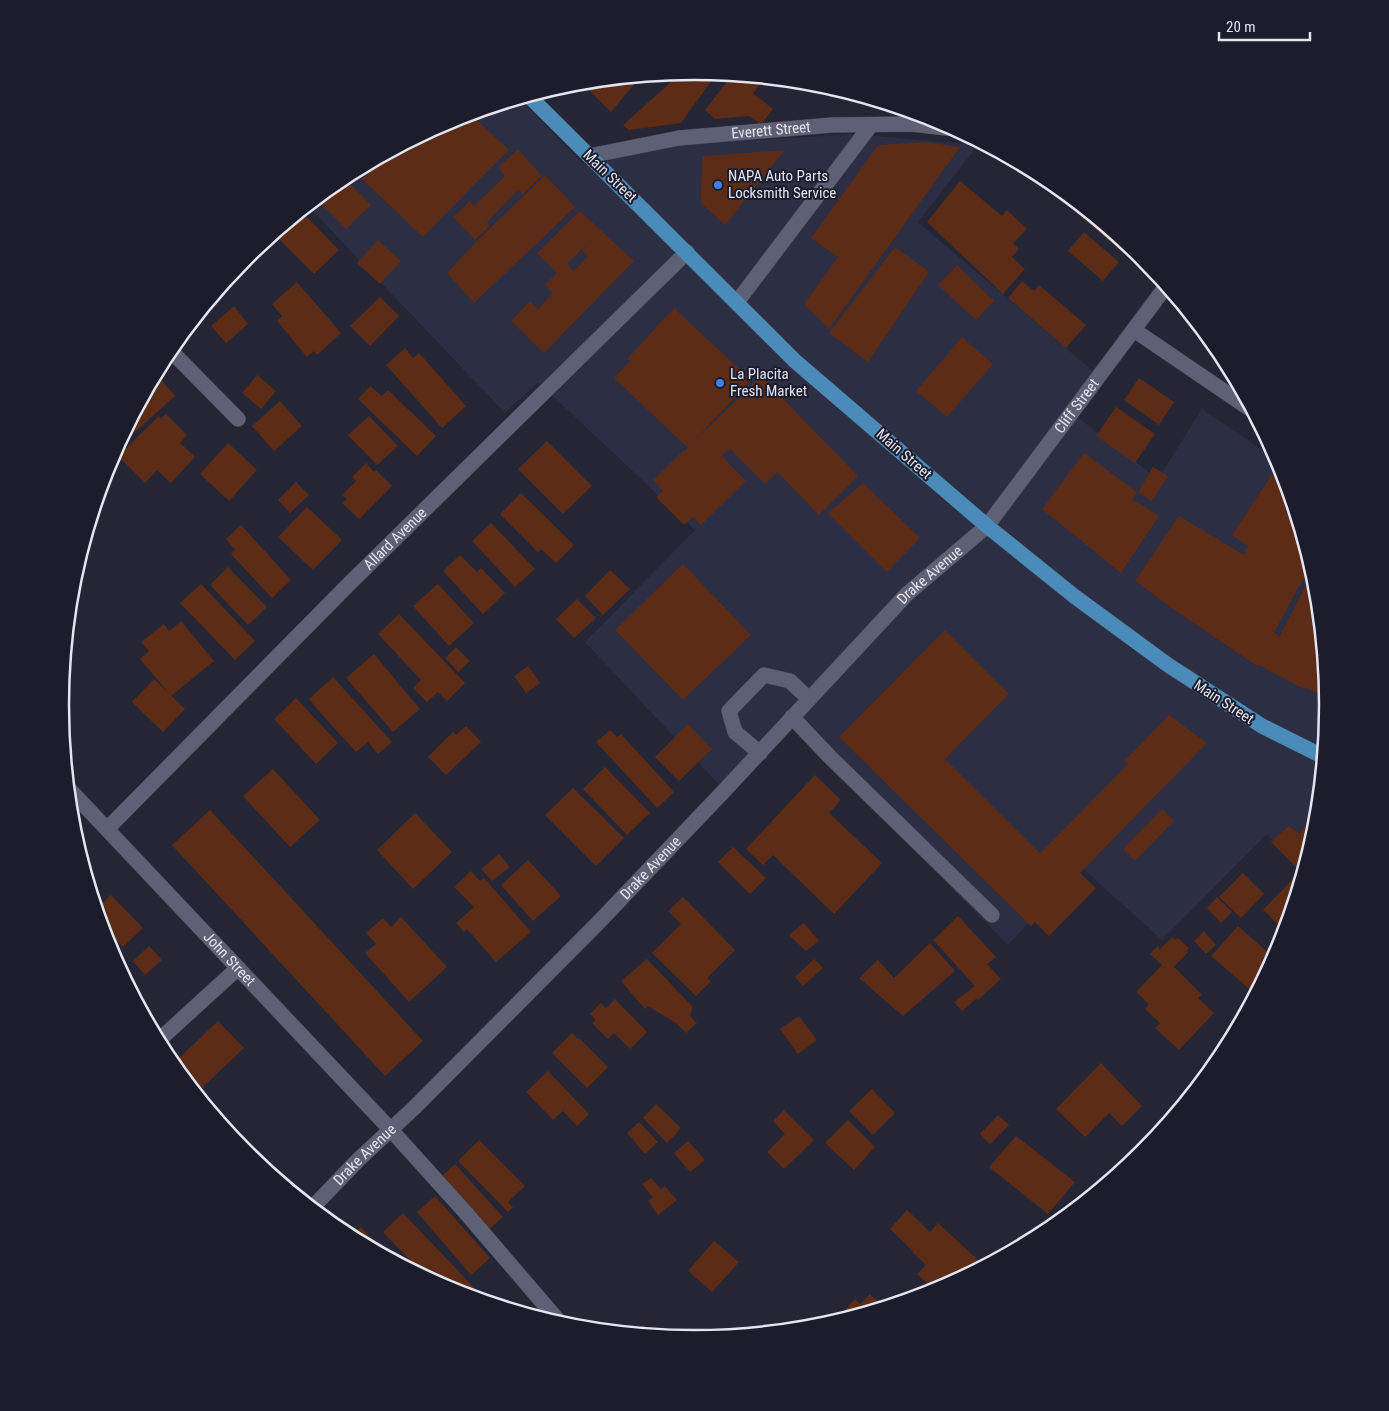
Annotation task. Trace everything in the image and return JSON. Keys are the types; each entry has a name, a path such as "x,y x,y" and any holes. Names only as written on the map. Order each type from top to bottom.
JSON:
{"main road":[{"name":"Main Street","path":"534,101 796,361 987,526 1074,596 1168,665 1262,726 1318,754"}],"street":[{"path":"737,302 871,124"},
{"name":"Everett Street","path":"589,156 679,138 832,125 912,124 932,126"},
{"name":"Allard Avenue","path":"107,829 357,576 687,252"},
{"name":"Cliff Street","path":"987,526 1162,290"},
{"path":"1134,330 1241,402"},
{"path":"176,356 238,419"},
{"name":"Drake Avenue","path":"316,1204 597,924 760,753 907,594 987,526"},
{"path":"760,753 735,732 729,711 764,675 790,681 810,699"},
{"path":"792,717 830,757 992,915"},
{"name":"John Street","path":"76,796 391,1130 466,1213 553,1315"},
{"path":"164,1036 238,968"}],"shaded area":[{"path":"524,104 584,165 676,145 854,134 972,144 976,147 918,222 1094,372 1067,409 1158,479 1202,409 1267,453 1273,466 1299,544 1315,624 1319,665 1319,746 1315,787 1299,866 1267,834 1162,940 1081,867 1008,945 791,725 726,792 585,642 695,530 538,382 505,413 312,210 347,185 418,144 455,127"}],"building":[{"path":"712,80 681,123 629,130 623,125 671,82 669,81"},
{"path":"728,81 761,83 753,93 773,109 761,124 749,116 715,119 705,110"},
{"path":"635,83 611,112 588,89"},
{"path":"476,119 509,150 423,237 362,179 369,172 418,144"},
{"path":"925,142 960,147 829,329 804,304 838,257 811,238 878,145"},
{"path":"518,149 542,176 522,195 518,190 487,222 490,226 475,240 453,217 470,201 474,206 505,176 498,168"},
{"path":"785,150 725,225 701,203 702,156"},
{"path":"545,175 575,207 474,303 447,273"},
{"path":"960,181 1002,216 1007,210 1027,229 1013,243 1019,249 1012,257 1025,269 1003,294 927,222"},
{"path":"350,184 371,205 346,229 321,204"},
{"path":"580,211 634,261 544,353 511,321 530,301 538,309 553,293 545,285 557,273 537,253","holes":["597,234 582,250 588,256 574,271 567,264"]},
{"path":"1083,215 1127,254 1126,255 1081,217"},
{"path":"306,216 339,250 314,274 278,238"},
{"path":"1084,232 1119,262 1103,281 1068,251"},
{"path":"378,240 401,261 380,284 357,263"},
{"path":"895,247 929,272 868,362 829,333"},
{"path":"957,265 994,301 976,320 938,285"},
{"path":"1022,281 1034,291 1039,285 1086,325 1066,348 1008,298"},
{"path":"297,282 341,333 317,355 314,351 307,357 277,321 282,316 272,304"},
{"path":"380,297 399,316 370,346 350,326"},
{"path":"234,306 248,324 226,343 211,326"},
{"path":"674,308 751,380 694,441 761,376 858,476 819,515 777,472 765,484 730,449 722,456 746,481 701,525 693,517 684,525 656,497 663,491 653,480 688,448 614,378 630,361 627,359"},
{"path":"962,337 993,364 947,417 916,391"},
{"path":"405,348 413,358 419,353 466,406 442,428 386,365"},
{"path":"257,375 276,391 261,409 242,393"},
{"path":"1139,378 1174,402 1159,425 1124,400"},
{"path":"161,380 175,396 129,437"},
{"path":"370,386 382,396 388,390 436,436 417,456 358,399"},
{"path":"280,401 302,426 274,451 252,426"},
{"path":"1116,407 1155,434 1135,463 1096,436"},
{"path":"166,414 187,435 180,443 195,457 171,483 157,470 145,483 120,458 123,451 159,416 161,418"},
{"path":"369,416 398,446 377,465 348,435"},
{"path":"547,441 592,486 563,514 518,469"},
{"path":"228,443 257,470 229,501 200,474"},
{"path":"1084,453 1137,492 1132,499 1159,516 1121,573 1042,509"},
{"path":"366,463 392,486 359,519 342,503 347,499 342,495 356,481 352,477"},
{"path":"1153,467 1168,476 1152,501 1138,492"},
{"path":"1273,473 1276,475 1299,544 1306,576 1274,633 1280,636 1308,582 1315,624 1320,695 1257,666 1135,581 1179,516 1244,555 1248,546 1232,535"},
{"path":"296,482 309,495 290,513 278,500"},
{"path":"863,483 920,538 887,572 828,513"},
{"path":"521,493 574,545 556,563 541,549 538,552 500,514"},
{"path":"307,507 342,540 313,570 278,537"},
{"path":"491,523 535,569 515,587 472,541"},
{"path":"241,525 291,580 272,598 231,554 235,550 226,539"},
{"path":"460,555 477,572 481,568 505,593 483,614 443,571"},
{"path":"683,564 751,635 683,700 615,630"},
{"path":"228,567 267,607 248,625 210,585"},
{"path":"610,570 630,589 603,615 585,596"},
{"path":"201,584 255,641 235,660 180,603"},
{"path":"438,584 474,623 449,646 413,606"},
{"path":"577,599 596,618 574,638 556,619"},
{"path":"399,614 465,683 447,701 438,692 427,702 413,688 421,680 378,634"},
{"path":"181,621 214,661 171,696 140,659 149,651 141,642 164,624 169,631"},
{"path":"945,630 1009,694 945,759 1040,853 1128,764 1124,761 1169,715 1207,743 1080,873 1096,888 1049,936 1035,922 1031,926 839,737"},
{"path":"456,647 470,661 458,672 445,658"},
{"path":"374,654 420,709 393,732 346,678"},
{"path":"528,666 540,683 526,693 514,676"},
{"path":"333,677 392,742 378,754 368,742 356,752 309,699"},
{"path":"154,679 185,709 163,732 132,702"},
{"path":"296,698 338,743 316,764 274,719"},
{"path":"688,724 712,749 679,781 655,757"},
{"path":"466,726 481,742 446,775 428,757 453,732 456,735"},
{"path":"610,730 617,737 621,734 674,792 657,808 596,742"},
{"path":"605,767 650,813 627,835 583,789"},
{"path":"273,769 320,820 290,847 243,796"},
{"path":"815,775 841,800 829,813 882,863 834,914 773,855 763,865 746,849"},
{"path":"573,788 624,838 596,866 545,815"},
{"path":"1162,809 1174,821 1135,861 1123,849"},
{"path":"210,810 423,1041 385,1076 172,845"},
{"path":"415,813 452,852 413,889 377,850"},
{"path":"1307,825 1308,828 1298,869 1271,842 1289,826 1299,834"},
{"path":"733,847 766,878 750,894 718,862"},
{"path":"499,854 510,867 492,881 481,869"},
{"path":"528,860 561,896 533,921 501,885"},
{"path":"471,871 480,881 484,878 531,932 496,962 467,929 464,932 456,923 474,907 454,887"},
{"path":"1243,873 1264,894 1241,918 1219,897"},
{"path":"1294,878 1295,879 1280,926 1263,910"},
{"path":"111,895 143,928 123,947 113,937 101,904"},
{"path":"683,897 735,950 707,978 711,981 696,996 652,953 681,924 668,911"},
{"path":"1217,897 1232,912 1221,923 1207,908"},
{"path":"958,916 996,957 987,964 1001,979 978,1000 977,998 962,1011 954,1002 975,986 933,940"},
{"path":"401,917 447,967 409,1002 365,953 376,944 366,933 383,918 391,927"},
{"path":"804,923 819,941 806,951 789,935"},
{"path":"1238,926 1269,954 1251,991 1211,956"},
{"path":"1204,931 1216,945 1206,954 1194,941"},
{"path":"1172,937 1175,940 1178,938 1189,948 1188,952 1174,967 1202,995 1198,998 1214,1013 1179,1050 1155,1028 1160,1023 1145,1009 1149,1004 1136,992 1162,965 1150,954 1158,946 1160,949"},
{"path":"930,943 955,971 903,1016 859,978 878,960 894,978"},
{"path":"149,946 162,960 145,975 133,961"},
{"path":"647,959 693,1007 690,1016 697,1023 686,1033 677,1024 648,1006 645,1009 621,981"},
{"path":"814,959 823,968 803,986 795,977"},
{"path":"615,999 647,1032 630,1049 614,1033 608,1039 592,1023 596,1020 590,1014 601,1003 606,1008"},
{"path":"799,1016 817,1040 798,1054 780,1029"},
{"path":"218,1021 244,1048 202,1088 178,1059"},
{"path":"572,1033 608,1067 587,1088 552,1053"},
{"path":"1101,1063 1142,1106 1122,1126 1109,1113 1085,1137 1056,1109"},
{"path":"548,1071 589,1114 577,1126 563,1111 553,1120 526,1092"},
{"path":"872,1089 895,1113 873,1135 849,1111"},
{"path":"656,1104 681,1128 667,1143 643,1118"},
{"path":"784,1110 814,1140 784,1169 767,1152 785,1134 773,1121"},
{"path":"998,1115 1009,1125 990,1144 980,1134"},
{"path":"848,1120 875,1147 854,1170 825,1143"},
{"path":"639,1122 658,1142 645,1154 627,1133"},
{"path":"1016,1136 1075,1182 1048,1214 989,1167"},
{"path":"479,1140 525,1186 508,1202 513,1207 508,1212 458,1161"},
{"path":"688,1141 705,1160 690,1172 674,1153"},
{"path":"455,1164 503,1217 479,1238 431,1186"},
{"path":"651,1178 661,1189 665,1186 677,1200 658,1215 648,1201 653,1197 642,1184"},
{"path":"435,1196 490,1258 471,1275 417,1212"},
{"path":"907,1210 930,1232 938,1223 978,1260 971,1267 929,1286 917,1274 926,1265 890,1229"},
{"path":"403,1213 479,1293 415,1265 383,1232"},
{"path":"361,1227 377,1244 356,1231"},
{"path":"714,1241 739,1262 712,1292 688,1271"},
{"path":"870,1294 879,1303 841,1313 855,1299 860,1304"},
{"path":"643,1325 648,1329 639,1329"}],"place":[{"name":"NAPA Auto Parts Locksmith Service","path":"718,185"},
{"name":"La Placita Fresh Market","path":"720,383"}]}
